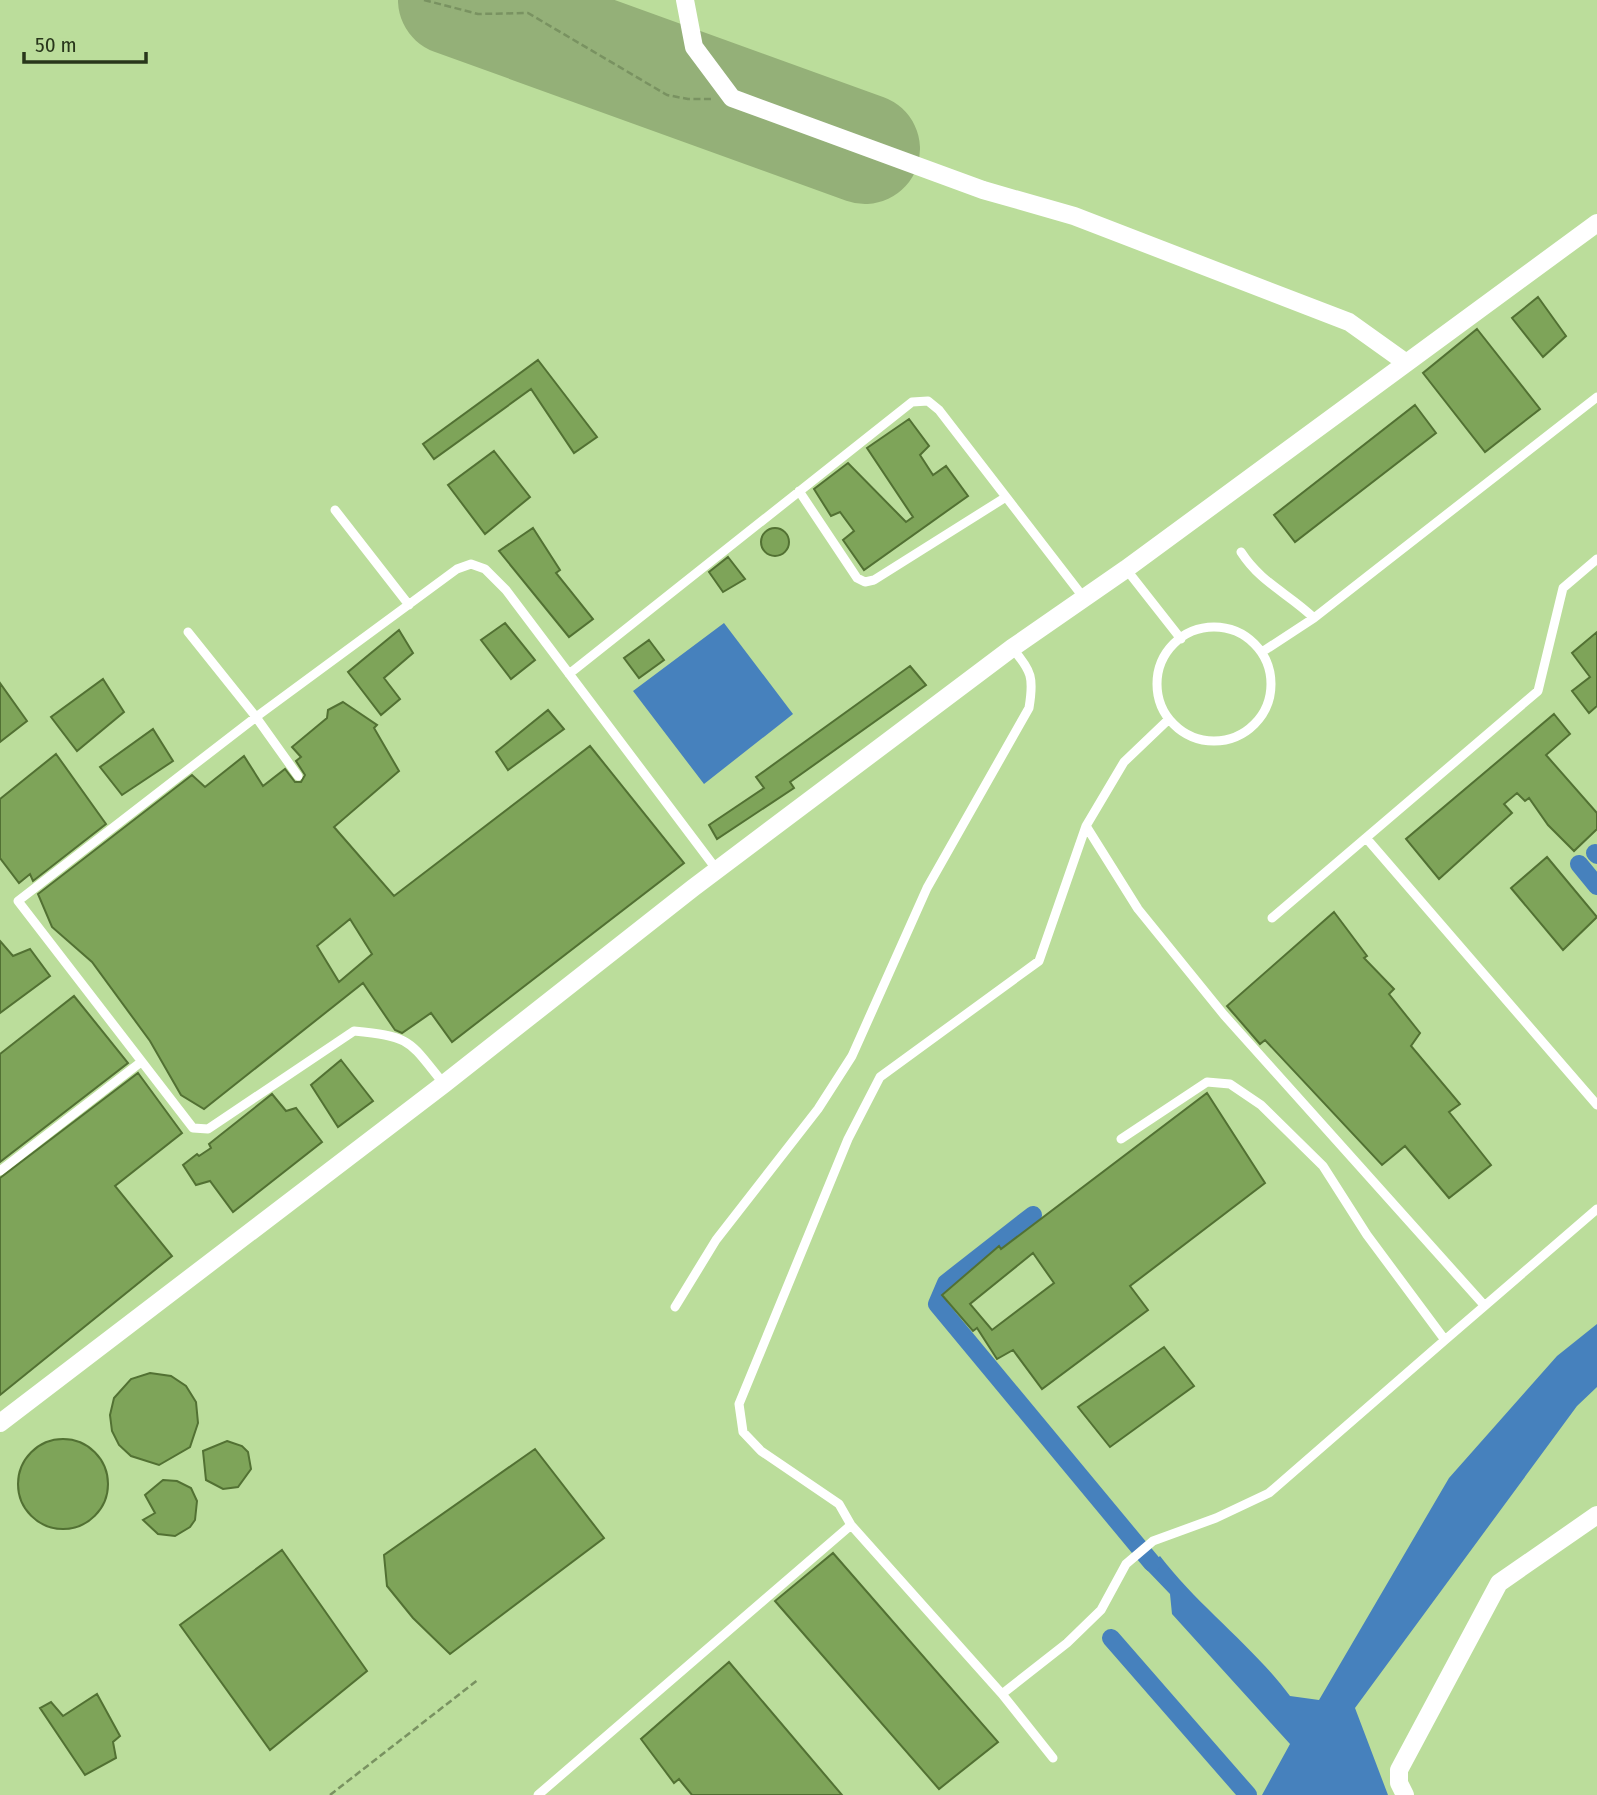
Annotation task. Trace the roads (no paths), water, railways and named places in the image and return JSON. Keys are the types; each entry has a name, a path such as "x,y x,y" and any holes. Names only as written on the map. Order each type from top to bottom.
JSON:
{"street":[{"path":"685,0 694,47 732,98 982,190 1074,216 1349,322 1405,362"},
{"path":"0,1423 444,1084 716,870 1012,648 1126,569 1597,223"},
{"path":"1405,1795 1399,1783 1399,1770 1499,1583 1597,1515"}],"lane":[{"path":"1262,652 1314,618 1597,397"},
{"path":"569,674 912,401 928,401 939,410 1084,597"},
{"path":"799,491 857,578 865,582 874,580 1006,497"},
{"path":"335,510 409,605"},
{"path":"1241,552 1255,573 1294,598 1314,618"},
{"path":"1272,918 1538,691 1563,588 1597,559"},
{"path":"444,1084 410,1041 390,1035 354,1031 208,1129 193,1128 18,901 256,717 457,569 471,564 485,569 506,590 716,870"},
{"path":"1126,569 1181,639"},
{"path":"1219,627 1235,631 1250,640 1262,652 1270,670 1271,689 1266,708 1247,730 1220,741 1201,740 1183,733 1169,719 1160,702 1157,683 1161,664 1171,648 1181,639 1201,629 1219,627"},
{"path":"188,632 256,717 298,776"},
{"path":"675,1307 716,1240 818,1110 852,1056 927,888 1029,708 1033,682 1027,665 1012,648"},
{"path":"1053,1758 1002,1694 850,1525 839,1504 761,1451 743,1432 739,1404 848,1139 880,1077 1039,961 1086,826 1125,762 1169,719"},
{"path":"1086,826 1138,909 1224,1015 1484,1306"},
{"path":"1367,839 1597,1105"},
{"path":"0,1171 141,1062"},
{"path":"1121,1139 1207,1082 1230,1084 1261,1105 1323,1166 1367,1235 1445,1340"},
{"path":"1002,1694 1066,1643 1101,1610 1126,1564 1153,1541 1216,1518 1269,1493 1597,1209"},
{"path":"538,1795 850,1525"}],"water":[{"path":"724,623 793,714 704,784 633,691"},
{"path":"1597,1324 1597,1387 1577,1406 1355,1708 1388,1795 1262,1795 1290,1744 1172,1614 1170,1594 1146,1569 1160,1556 1290,1696 1319,1700 1449,1478 1557,1356"}],"waterway":[{"path":"1579,864 1597,886"},
{"path":"1033,1215 946,1283 937,1304 1152,1563"},
{"path":"1111,1638 1248,1795"}]}
